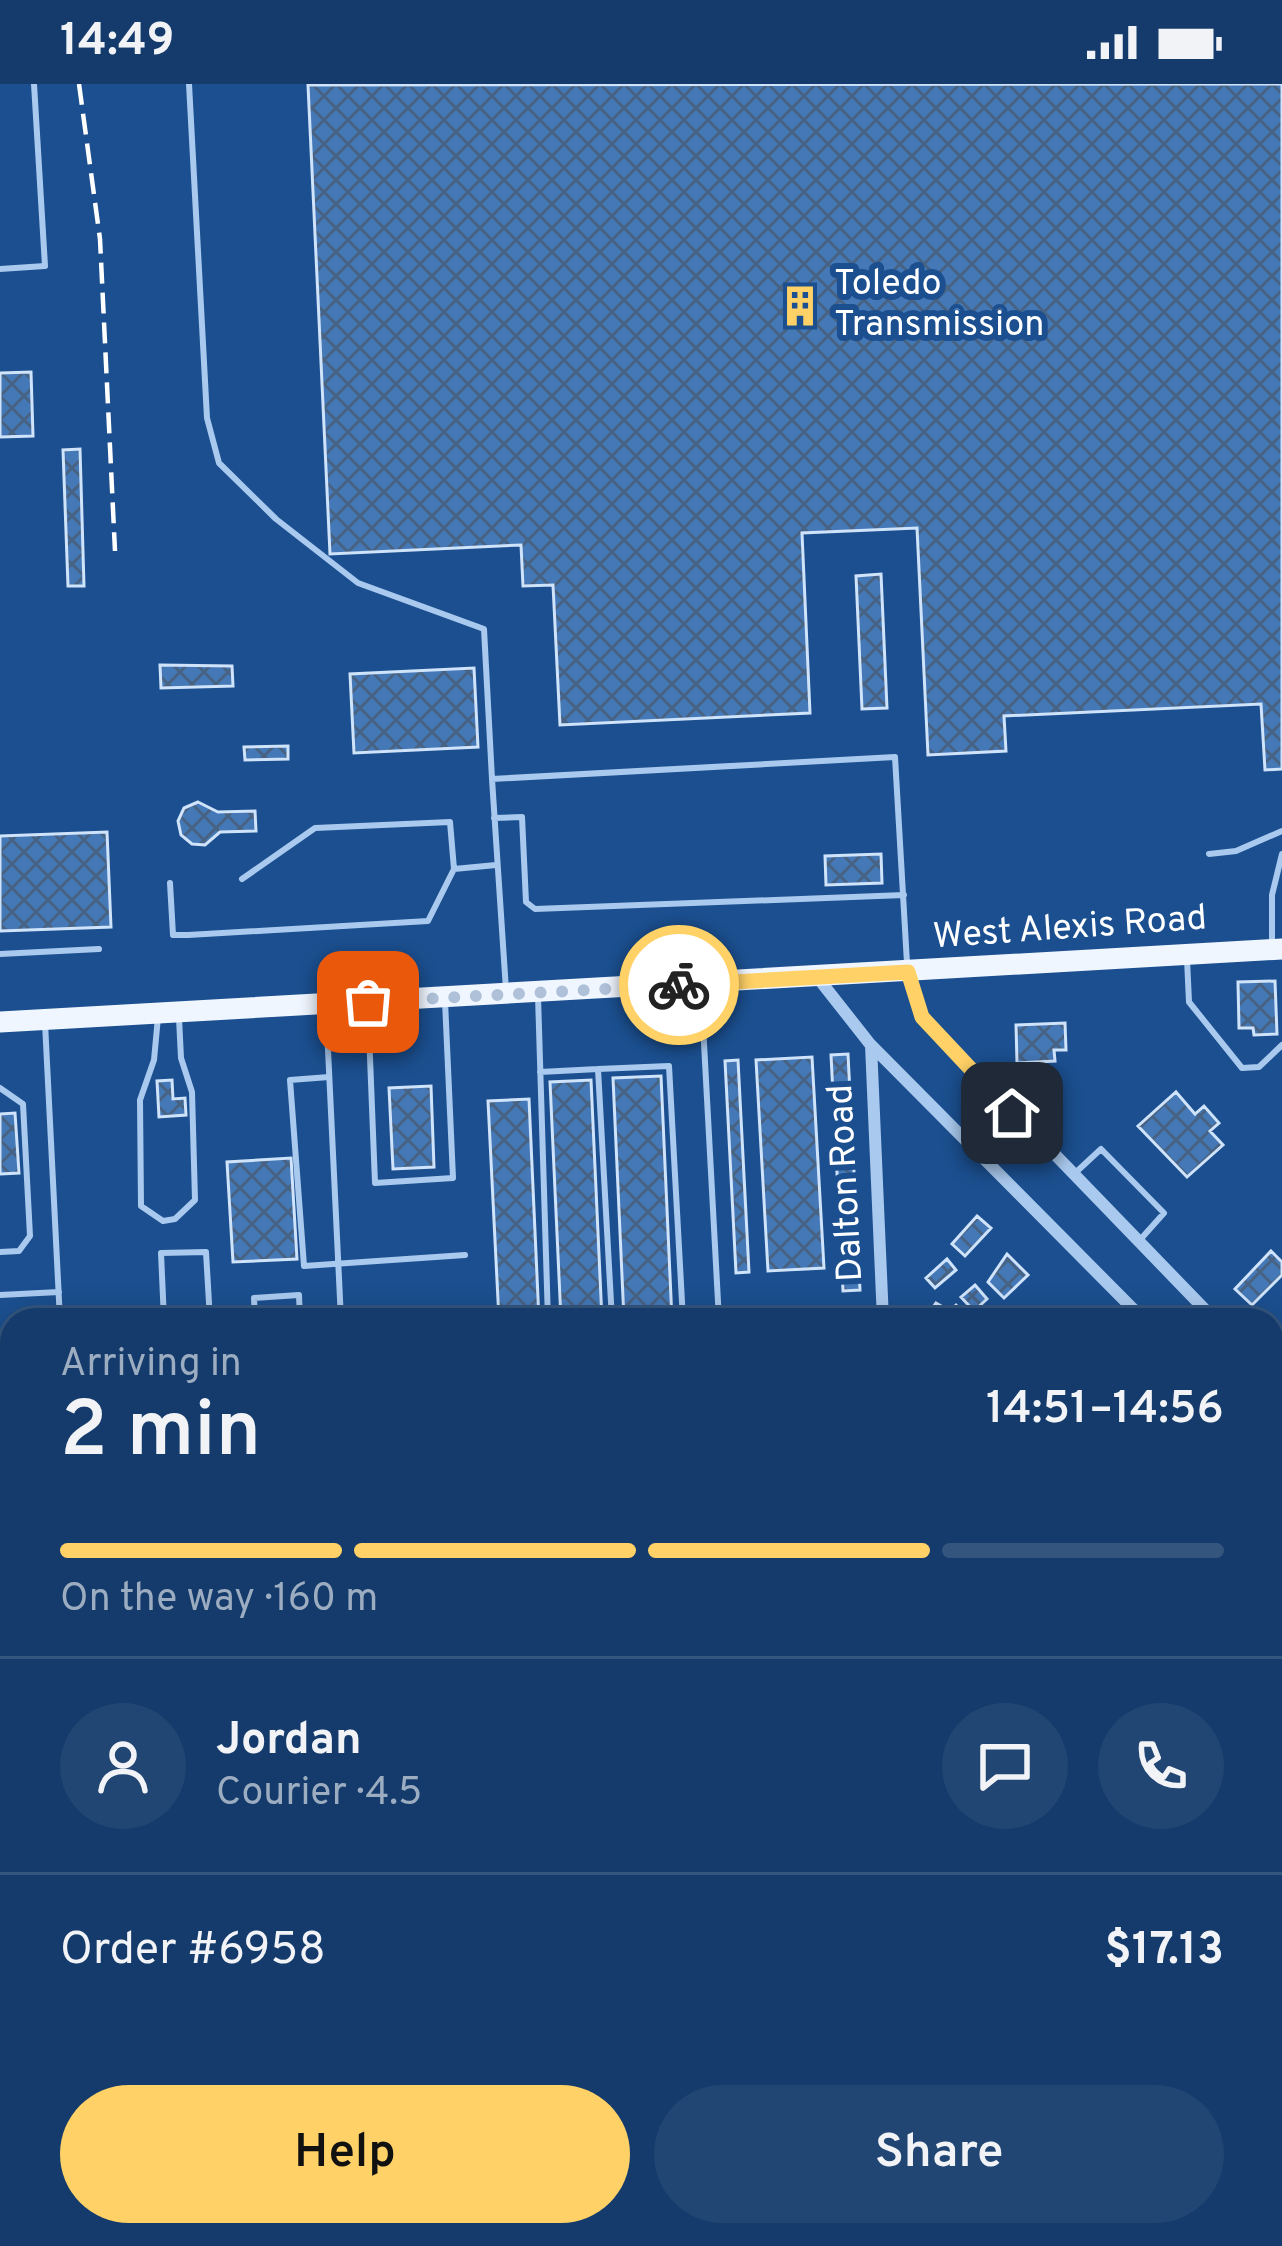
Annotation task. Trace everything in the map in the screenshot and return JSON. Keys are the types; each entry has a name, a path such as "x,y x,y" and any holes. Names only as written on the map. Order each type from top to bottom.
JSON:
{"main road":[{"name":"West Alexis Road","path":"0,1022 1277,950"}],"street":[{"path":"908,972 922,1017 1203,1308"},
{"path":"818,978 871,1044 1132,1308"},
{"name":"Dalton Road","path":"871,1044 882,1308"}],"lane":[{"path":"0,268 45,266 34,84"},
{"path":"188,84 207,418 219,463 276,519 358,583 484,629 506,994"},
{"path":"492,779 895,757 908,972"},
{"path":"494,818 521,817 526,902 535,909 904,895"},
{"path":"170,883 173,935 428,921 454,869 450,822 315,828 242,879"},
{"path":"1209,854 1236,851 1282,831"},
{"path":"1277,950 1272,896 1282,854"},
{"path":"454,869 496,865"},
{"path":"0,954 99,949"},
{"path":"1186,955 1189,1002 1242,1068 1259,1066 1282,1046"},
{"path":"701,984 718,1308"},
{"path":"538,993 548,1308"},
{"path":"368,1002 375,1183 453,1178 445,998"},
{"path":"326,1005 340,1308"},
{"path":"169,1013 192,1092 195,1200 175,1219 163,1221 141,1206 140,1100 169,1013"},
{"path":"44,1020 60,1308"},
{"path":"540,1072 669,1066 682,1308"},
{"path":"598,1069 612,1308"},
{"path":"329,1077 290,1080 304,1266 465,1256"},
{"path":"0,1088 23,1104 30,1236 19,1251 0,1252"},
{"path":"1071,1176 1101,1149 1164,1213 1139,1241"},
{"path":"163,1308 161,1253 206,1252 209,1308"},
{"path":"0,1295 59,1292"},
{"path":"254,1308 254,1298 299,1295 300,1308"}],"building":[{"name":"Toledo Transmission","path":"1282,84 1282,769 1265,770 1261,704 1004,716 1006,751 928,755 917,528 802,533 810,713 560,725 553,585 523,586 521,545 330,554 308,85"},
{"path":"31,372 33,436 0,437 0,373"},
{"path":"80,449 84,586 68,586 63,450"},
{"path":"881,574 887,708 862,709 856,576"},
{"path":"160,665 232,666 233,686 161,688"},
{"path":"474,668 478,747 354,753 350,674"},
{"path":"288,746 288,759 245,760 244,747"},
{"path":"198,802 218,812 255,811 256,831 220,832 205,845 192,844 181,835 178,821 184,808"},
{"path":"107,832 111,927 0,931 0,836"},
{"path":"881,854 882,883 826,885 825,856"},
{"path":"1275,981 1277,1034 1254,1035 1253,1028 1239,1028 1238,982"},
{"path":"1065,1023 1066,1050 1054,1050 1055,1061 1017,1063 1016,1025"},
{"path":"848,1054 860,1290 843,1291 831,1055"},
{"path":"812,1057 824,1268 768,1271 756,1060"},
{"path":"738,1060 749,1272 736,1273 725,1061"},
{"path":"661,1076 671,1308 623,1308 613,1078"},
{"path":"172,1080 173,1099 185,1098 186,1115 159,1117 157,1081"},
{"path":"591,1080 601,1308 560,1308 550,1082"},
{"path":"431,1086 434,1167 393,1169 389,1088"},
{"path":"1176,1092 1195,1114 1204,1106 1219,1123 1210,1131 1223,1145 1187,1177 1138,1126"},
{"path":"529,1099 538,1308 498,1308 488,1101"},
{"path":"15,1113 19,1173 0,1174 0,1114"},
{"path":"291,1158 297,1259 233,1262 227,1162"},
{"path":"977,1216 991,1228 965,1256 952,1244"},
{"path":"1271,1251 1282,1262 1282,1275 1252,1305 1235,1289"},
{"path":"1007,1254 1028,1275 1004,1298 988,1282"},
{"path":"947,1259 956,1270 935,1288 926,1278"},
{"path":"975,1285 987,1299 971,1308 961,1297"}],"railway":[{"path":"79,84 100,239 115,551"}],"way so far":[{"path":"368,1002 679,985"}],"place":[{"name":"Toledo Transmission","path":"800,306"}],"route":[{"path":"679,985 908,972 911,996 922,1017 1012,1113"}]}
